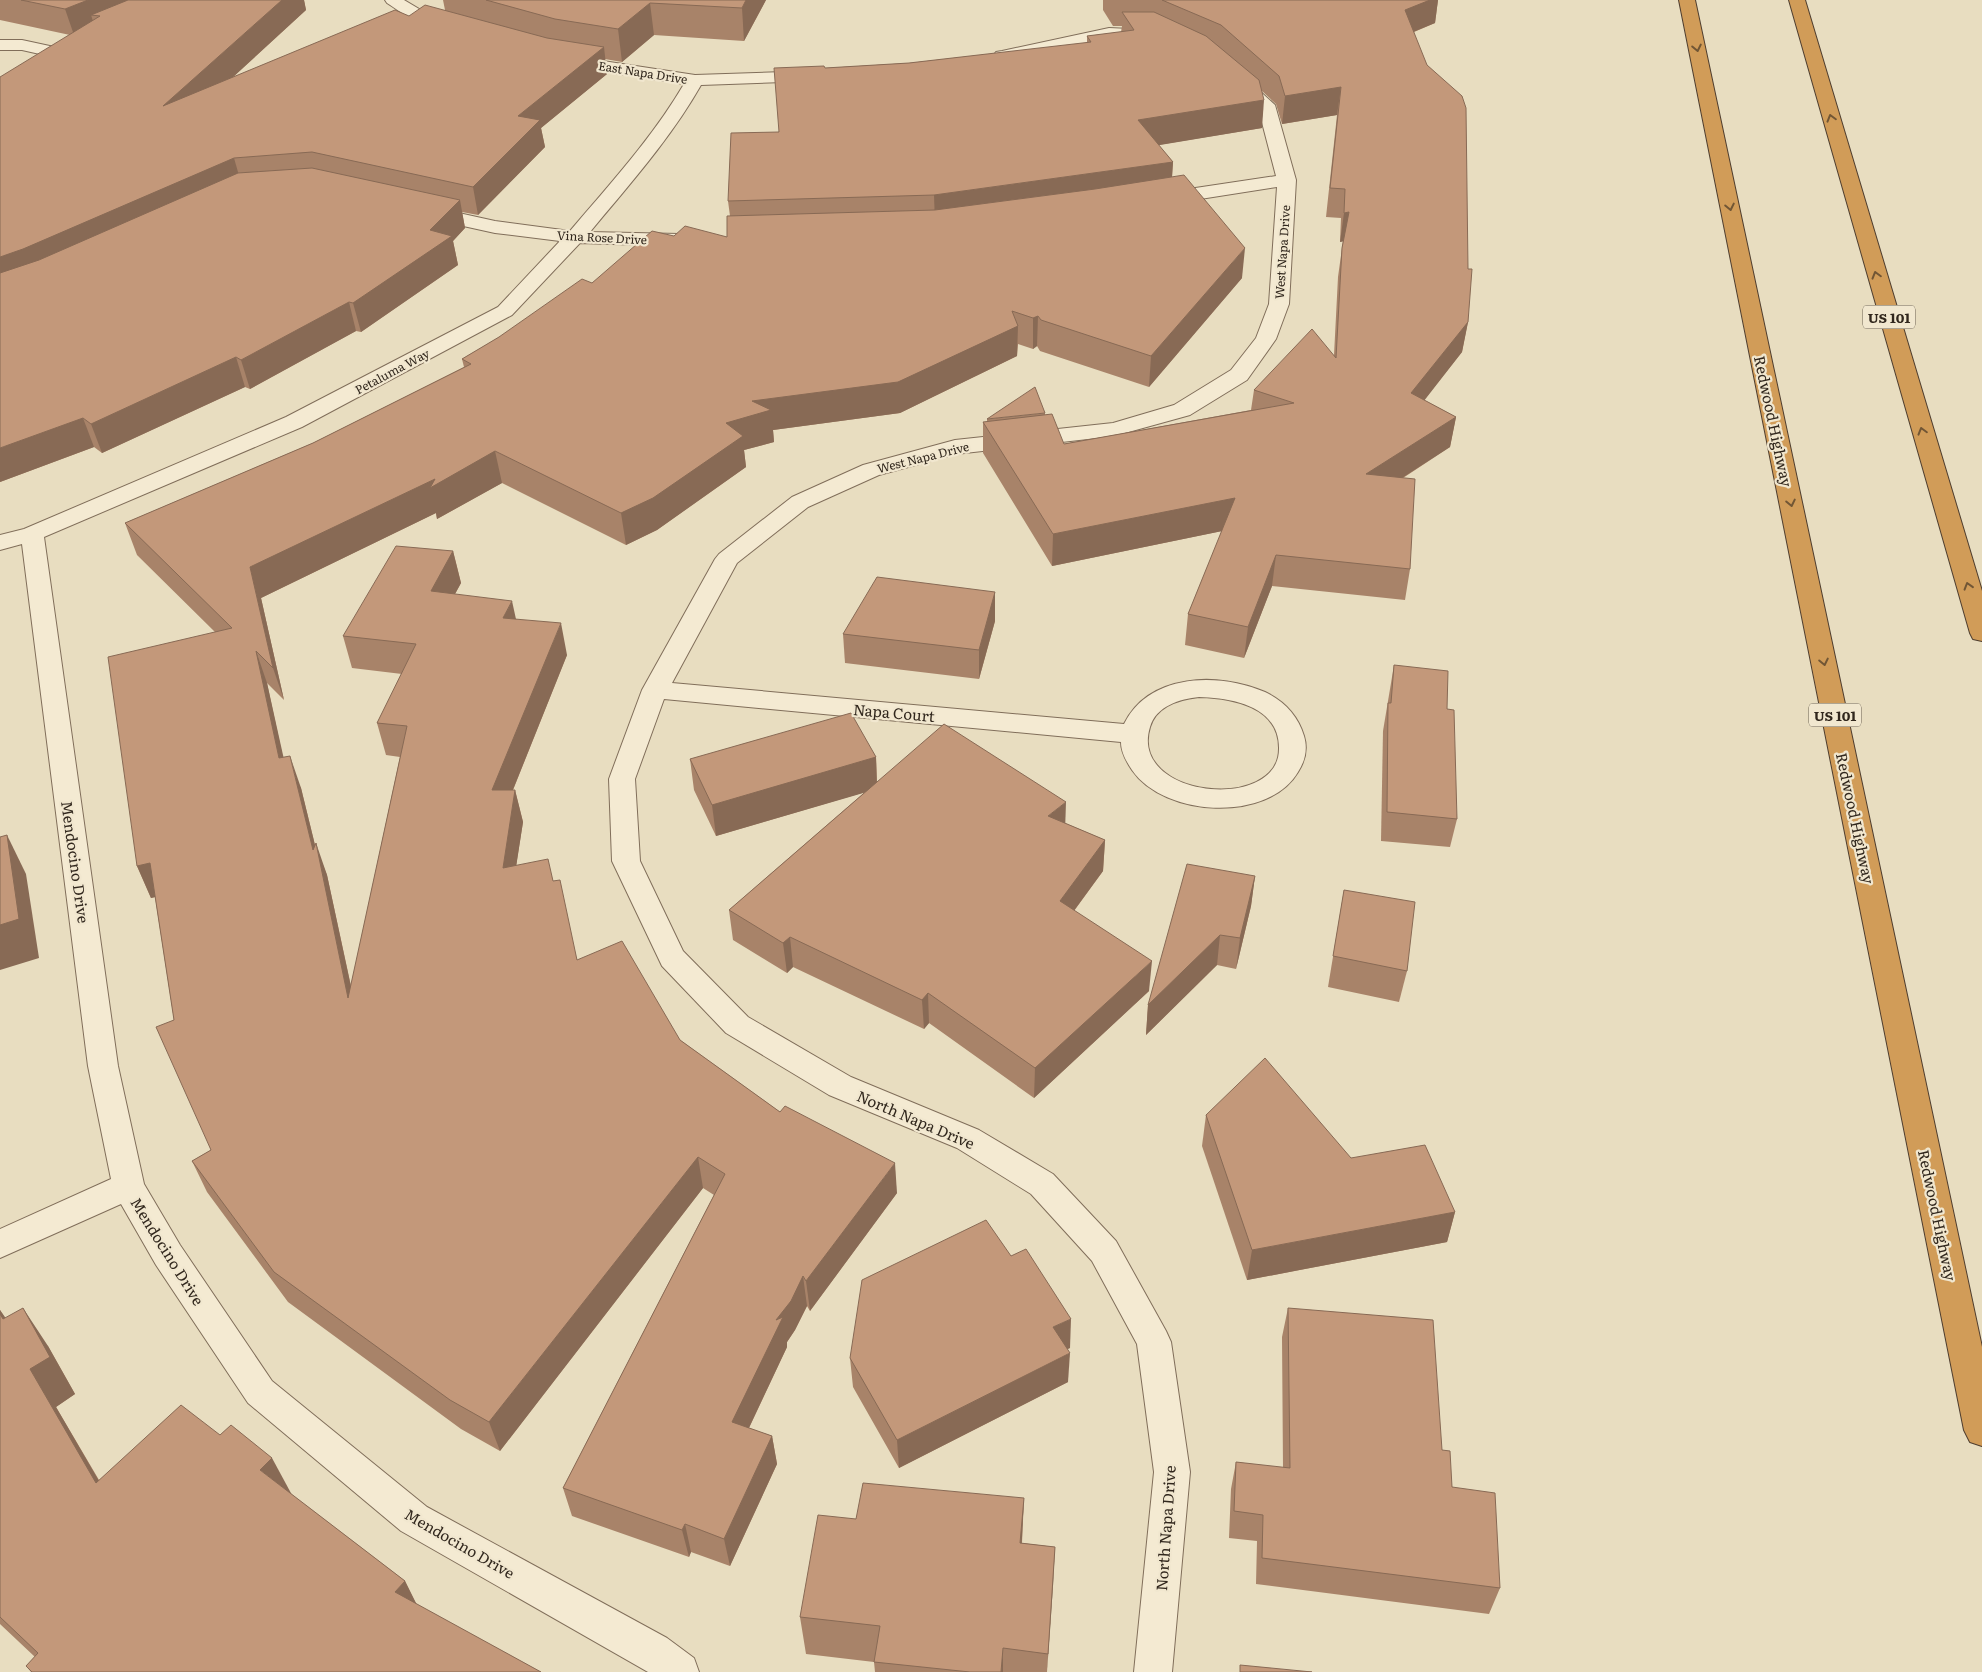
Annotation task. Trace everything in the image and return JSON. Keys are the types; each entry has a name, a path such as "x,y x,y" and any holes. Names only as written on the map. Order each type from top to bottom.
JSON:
{"highway":[{"name":"Redwood Highway","path":"1687,0 1982,1430"},
{"name":"US 101","path":"1797,0 1982,633"}],"street":[{"path":"393,0 430,24 458,31"},
{"path":"980,60 1108,33 1147,32"},
{"path":"30,65 71,44"},
{"path":"0,45 22,45 53,52"},
{"name":"East Napa Drive","path":"558,59 695,80"},
{"name":"West Napa Drive","path":"655,690 727,559 800,502 870,470 955,446 1114,429 1182,410 1239,376 1266,339 1278,304 1286,180 1266,105 1225,70"},
{"path":"695,80 832,75"},
{"name":"Petaluma Way","path":"0,543 32,534 294,422 505,312 575,237 635,165 683,101 695,80"},
{"path":"1142,203 1286,180"},
{"name":"Vina Rose Drive","path":"412,208 495,227 575,237 696,239"},
{"name":"Mendocino Drive","path":"32,534 103,1066 128,1186 168,1256 260,1392 414,1519 653,1652 680,1672"},
{"path":"1199,688 1226,689 1258,700 1272,708 1287,723 1294,741 1292,760 1282,776 1265,789 1241,797 1215,799 1188,794 1164,784 1145,770 1136,752 1133,734 1140,716 1154,702 1175,692 1199,688"},
{"name":"Napa Court","path":"655,690 1133,734"},
{"name":"North Napa Drive","path":"655,690 622,779 626,861 672,958 736,1025 840,1086 968,1139 1042,1184 1104,1250 1154,1342 1172,1472 1152,1672"},
{"path":"0,1244 128,1186"}],"building":[{"path":"21,0 88,0 65,9"},
{"path":"128,0 282,0 163,106 395,10 409,16 425,5 547,38 604,47 518,116 540,120 473,187 312,152 234,158 23,249 0,257 0,77 100,16 91,15"},
{"path":"486,0 746,0 742,8 650,3 618,29 555,19"},
{"path":"1162,0 1430,0 1405,10 1427,65 1462,96 1466,108 1468,269 1472,269 1468,322 1411,393 1456,417 1366,474 1415,479 1410,569 1276,555 1248,627 1188,614 1235,498 1053,534 983,422 1052,414 1064,444 1294,403 1254,390 1312,329 1336,358 1342,248 1349,212 1344,213 1345,189 1330,188 1341,87 1285,96 1279,76 1221,25"},
{"path":"1122,12 1154,12 1206,36 1259,80 1264,100 1138,120 1173,162 934,195 728,201 731,133 779,132 774,68 824,66 825,68 909,63 1091,42 1087,36 1134,30"},
{"path":"312,168 460,200 430,230 452,236 353,303 349,302 241,360 236,357 91,424 83,418 0,448 0,273 39,260 238,173"},
{"path":"1184,175 1245,248 1151,356 1041,320 1038,316 1033,318 1012,311 1018,326 898,382 752,401 771,410 726,423 743,436 653,498 621,513 495,451 430,488 435,479 250,567 273,668 256,651 279,758 290,756 313,850 316,843 348,998 407,726 377,723 416,644 343,636 396,546 453,551 431,591 512,601 503,618 561,623 492,790 515,790 503,868 548,859 553,881 560,880 577,960 622,941 680,1040 780,1112 785,1106 895,1163 806,1281 803,1276 791,1301 776,1320 783,1317 732,1422 772,1436 724,1539 685,1524 682,1530 563,1488 725,1174 698,1157 489,1422 450,1400 274,1272 192,1161 211,1150 156,1027 174,1020 150,863 137,866 108,657 232,628 125,523 313,443 471,364 462,359 499,337 582,279 592,283 652,231 674,236 685,226 727,237 727,216 935,210"},
{"path":"1035,387 1045,413 987,419"},
{"path":"877,577 995,592 979,650 843,634"},
{"path":"1394,665 1448,671 1447,709 1454,710 1457,819 1387,812 1388,703 1391,703"},
{"path":"851,713 876,757 712,805 690,759"},
{"path":"944,724 1066,802 1048,816 1105,840 1060,901 1152,961 1035,1068 928,993 922,1000 790,937 783,943 729,910"},
{"path":"7,835 19,919 0,925 0,837"},
{"path":"1187,864 1255,876 1240,938 1220,935 1148,1005"},
{"path":"1344,890 1415,902 1407,971 1333,956"},
{"path":"1265,1058 1351,1158 1425,1145 1455,1212 1252,1250 1206,1115"},
{"path":"986,1220 1011,1256 1026,1249 1071,1319 1053,1327 1070,1353 897,1440 850,1358 862,1280"},
{"path":"23,1308 50,1357 30,1369 96,1483 181,1405 220,1435 231,1425 272,1458 260,1470 405,1581 395,1592 541,1672 32,1672 26,1666 38,1653 0,1617 0,1314 3,1319"},
{"path":"1288,1308 1433,1320 1442,1450 1450,1451 1452,1487 1495,1493 1500,1588 1262,1558 1263,1515 1234,1511 1236,1462 1290,1468"},
{"path":"863,1483 1024,1498 1020,1543 1055,1547 1048,1654 1003,1648 1001,1672 970,1672 874,1662 880,1626 800,1617 818,1515 856,1519"},
{"path":"1240,1665 1312,1672 1240,1672"}]}
